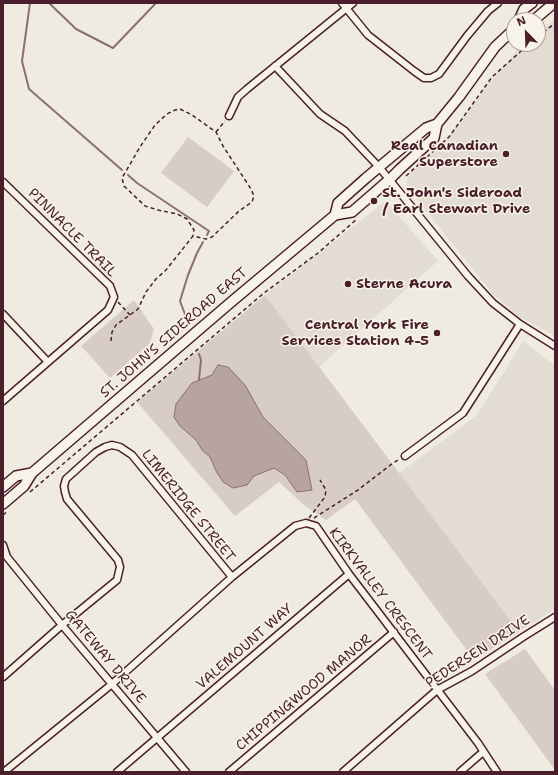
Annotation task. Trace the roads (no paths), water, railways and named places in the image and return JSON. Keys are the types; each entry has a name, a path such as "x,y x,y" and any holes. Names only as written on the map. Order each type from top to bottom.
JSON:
{"main road":[{"path":"523,12 524,9 532,3"},
{"path":"543,12 554,3"},
{"name":"ST. JOHN'S SIDEROAD EAST","path":"6,507 32,474 335,215 352,212 434,138 437,124 459,97 495,47 506,37"},
{"name":"ST. JOHN'S SIDEROAD EAST","path":"335,215 338,203 426,128 437,124"},
{"name":"ST. JOHN'S SIDEROAD EAST","path":"3,487 16,476 32,474"}],"street":[{"path":"342,3 368,34 424,78 431,78 439,74 471,31 488,11 498,3"},
{"path":"229,116 238,97 354,3"},
{"path":"275,66 320,114 345,131 380,167 468,276 493,303 520,324 555,346"},
{"name":"PINNACLE TRAIL","path":"3,182 110,286 114,298 108,310 3,401"},
{"path":"3,314 48,362"},
{"path":"405,456 462,413 520,324"},
{"name":"LIMERIDGE STREET","path":"62,625 118,580 120,574 118,560 67,499 64,486 66,479 96,452 112,445 120,447 132,455 232,577"},
{"name":"KIRKVALLEY CRESCENT","path":"232,577 295,526 306,522 316,526 349,574 478,743 497,772"},
{"name":"GATEWAY DRIVE","path":"3,546 5,557 186,772"},
{"name":"VALEMOUNT WAY","path":"117,772 349,574"},
{"path":"4,772 112,684 232,577"},
{"name":"PEDERSEN DRIVE","path":"343,772 437,690 472,671 523,636 555,617"},
{"path":"3,677 62,625"},
{"name":"CHIPPINGWOOD MANOR","path":"229,772 394,632"},
{"path":"460,772 483,752"}],"waterway":[{"path":"30,3 22,61 29,89 122,170"},
{"path":"49,3 76,29 113,48 156,3"},
{"path":"128,175 137,183 209,231 207,235"},
{"path":"186,317 180,301 188,275 203,242"},
{"path":"199,354 201,360 199,380"}],"place":[{"name":"Real Canadian Superstore","path":"506,154"},
{"name":"St. John's Sideroad / Earl Stewart Drive","path":"374,201"},
{"name":"Sterne Acura","path":"348,284"},
{"name":"Central York Fire Services Station 4-5","path":"437,333"}]}
